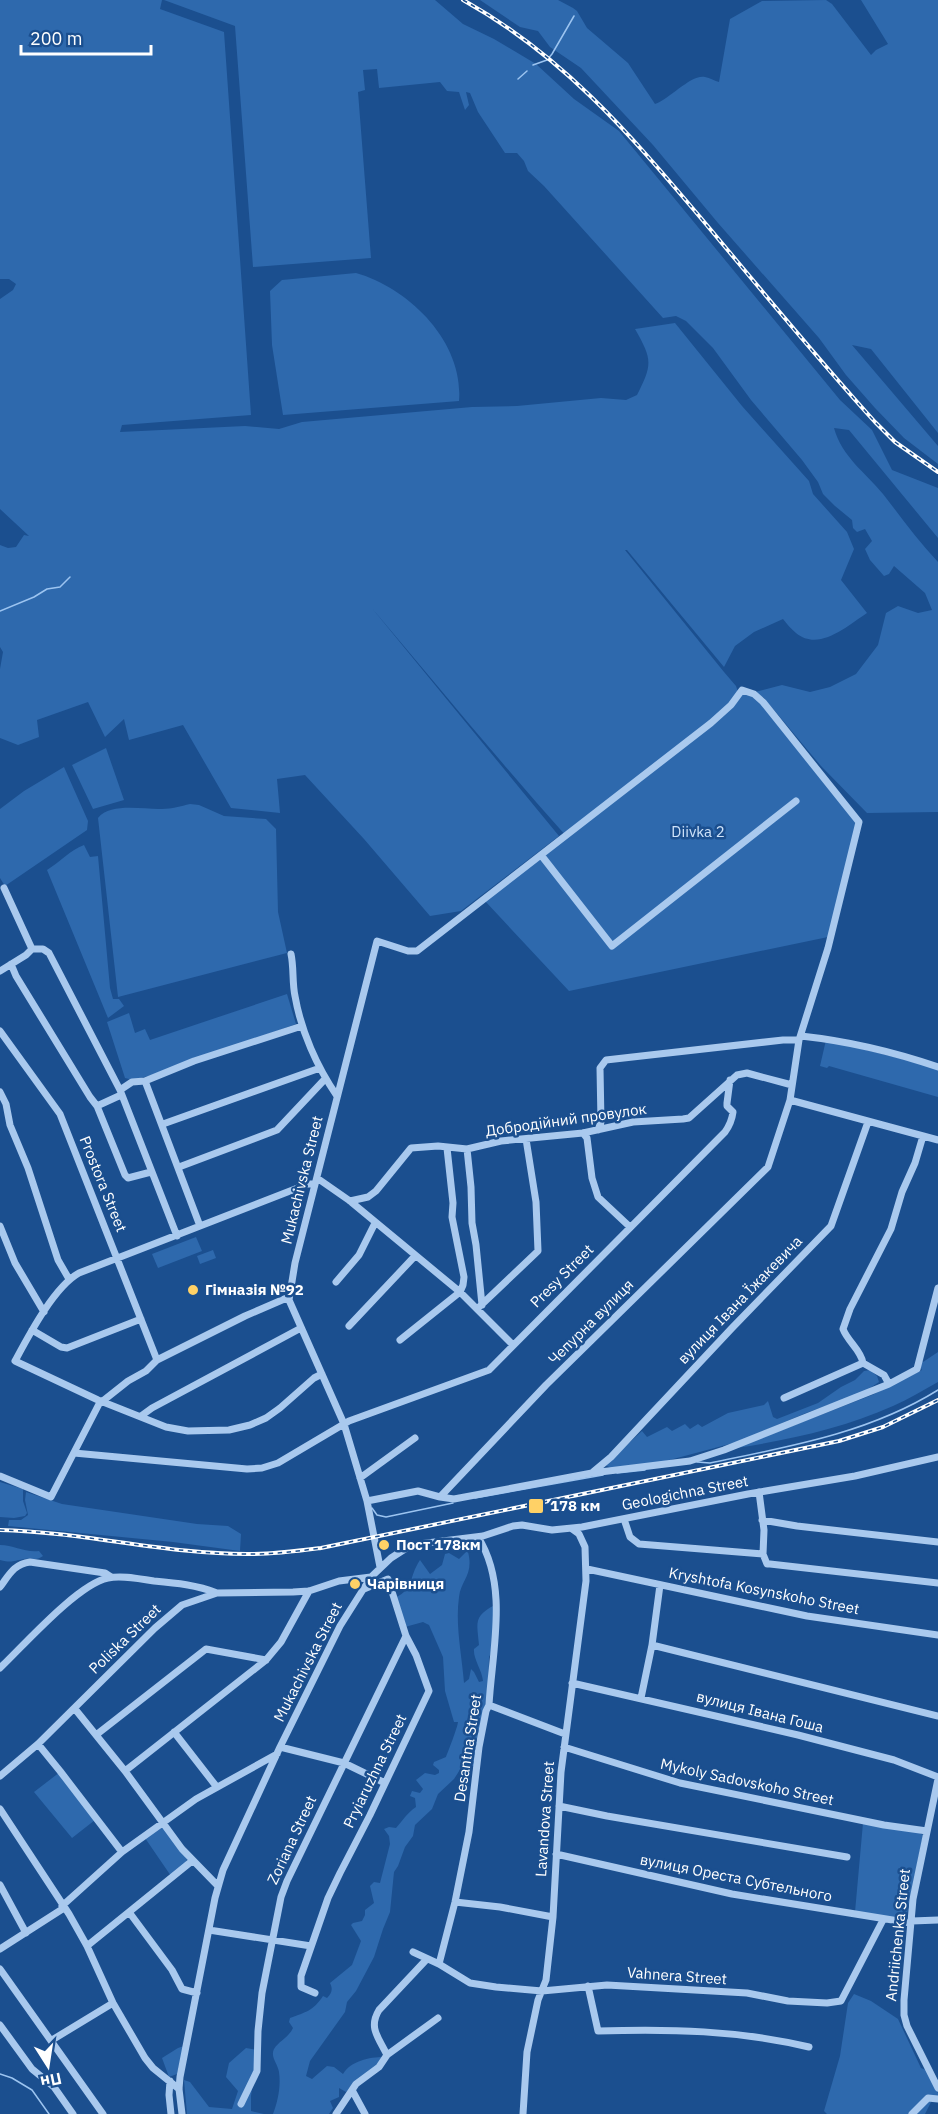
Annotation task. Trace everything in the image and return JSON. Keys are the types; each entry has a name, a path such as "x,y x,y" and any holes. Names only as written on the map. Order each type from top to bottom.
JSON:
{"street":[{"name":"Чепурна вулиця","path":"440,1497 546,1385 768,1167 790,1100 800,1038 828,948 859,822 763,702 754,694 742,690 731,705 711,723 541,855"},
{"path":"541,855 612,946 796,801"},
{"name":"Mukachivska Street","path":"289,1297 295,1263 377,941 408,951 417,951 541,855"},
{"path":"4,888 32,949"},
{"path":"0,971 26,956 32,949 43,948 49,953 121,1092 177,1236"},
{"path":"291,954 294,967 294,993 302,1026 326,1080 337,1096"},
{"path":"11,964 16,976 97,1106 125,1174 128,1178 134,1178 151,1172"},
{"path":"114,1077 132,1082 145,1081 194,1061 302,1026"},
{"name":"Prostora Street","path":"0,1031 60,1114 157,1360"},
{"path":"598,1130 602,1122 600,1068 606,1059 800,1038 832,1040 917,1059 938,1067"},
{"path":"163,1124 320,1068"},
{"path":"730,1080 737,1075 747,1073 792,1085"},
{"path":"179,1167 277,1130 326,1080"},
{"name":"Добродійний провулок","path":"350,1201 368,1197 376,1191 411,1148 438,1146 467,1149 501,1141 583,1133 633,1122 689,1118 730,1080"},
{"name":"Presy Street","path":"74,1453 247,1469 262,1468 278,1463 344,1424 489,1370 730,1125 733,1112 726,1103 730,1080"},
{"path":"145,1081 200,1226"},
{"path":"97,1106 121,1092 132,1082"},
{"path":"0,1092 58,1260 69,1279"},
{"path":"790,1100 938,1140"},
{"name":"вулиця Івана Їжакевича","path":"592,1473 611,1456 831,1226 868,1122"},
{"path":"583,1133 587,1138 592,1178 598,1197 630,1227"},
{"path":"862,1363 862,1358 846,1338 843,1329 850,1309 891,1229 923,1136"},
{"path":"480,1307 538,1251 536,1202 526,1139"},
{"path":"400,1340 460,1292 463,1285 464,1277 452,1217 453,1203 447,1148"},
{"path":"467,1149 480,1307"},
{"path":"322,1374 266,1418 239,1429 178,1430 101,1401 15,1360 44,1312 69,1279 316,1181 350,1201 480,1307 513,1345"},
{"path":"336,1282 359,1255 375,1223"},
{"path":"0,1226 15,1263 44,1312"},
{"path":"349,1326 415,1256"},
{"path":"367,1501 418,1491 454,1499 592,1473 690,1461 724,1450 889,1384 917,1369 938,1288"},
{"path":"0,1476 51,1497 101,1401 146,1371 157,1360 245,1316 289,1297 344,1424 367,1501 380,1567"},
{"path":"32,1330 61,1347 67,1348 141,1319"},
{"path":"141,1416 301,1328"},
{"path":"862,1363 884,1376 889,1384"},
{"path":"784,1398 858,1367 862,1363"},
{"path":"360,1478 415,1438"},
{"name":"Geologichna Street","path":"380,1567 405,1549 419,1544 478,1537 504,1528 522,1525 552,1530 572,1529 759,1492 846,1478 938,1457"},
{"path":"759,1492 764,1554 767,1564 938,1583"},
{"path":"624,1519 630,1538 639,1544 764,1554"},
{"path":"762,1520 938,1542"},
{"name":"Lavandova Street","path":"523,2114 527,2052 538,2000 546,1980 553,1917 565,1734 587,1569 583,1540 572,1529"},
{"name":"Desantna Street","path":"440,1964 469,1832 479,1747 489,1705 496,1602 487,1552 478,1537"},
{"path":"0,1587 13,1569 21,1563 30,1562 105,1573 111,1577"},
{"name":"Mukachivska Street","path":"182,2114 180,2077 218,1886 278,1751 320,1664 362,1590 380,1567"},
{"name":"Kryshtofa Kosynskoho Street","path":"587,1569 807,1616 938,1635"},
{"path":"0,1668 83,1590 98,1581 111,1577 174,1583 202,1587 217,1593"},
{"name":"Poliska Street","path":"0,1776 75,1709 174,1610 189,1602 217,1593 309,1590 339,1581 371,1577"},
{"name":"Pryiaruzhna Street","path":"315,1993 303,1989 300,1984 311,1946 340,1873 429,1690 406,1635 388,1579 362,1590"},
{"path":"641,1698 652,1645 660,1585"},
{"path":"125,1771 266,1660 281,1642 309,1590"},
{"name":"Zoriana Street","path":"241,2104 257,2071 262,1993 281,1897 406,1635"},
{"path":"652,1645 938,1716"},
{"path":"96,1735 206,1649 266,1660"},
{"name":"вулиця Івана Гоша","path":"572,1683 887,1758 938,1778"},
{"path":"489,1705 565,1734"},
{"path":"75,1709 125,1771 192,1861 218,1886"},
{"path":"174,1732 216,1786"},
{"path":"38,1744 122,1852"},
{"name":"Mykoly Sadovskoho Street","path":"564,1747 680,1783 884,1825 927,1831"},
{"path":"0,1949 63,1907 122,1852 216,1786 278,1751 344,1763 385,1782"},
{"path":"260,1763 268,1773"},
{"name":"Andriichenka Street","path":"938,1778 919,1866 904,2000 904,2015 938,2088"},
{"path":"559,1806 847,1857"},
{"path":"0,1809 42,1871 87,1946 113,2003 145,2058 153,2068 179,2089"},
{"path":"930,1815 938,1812"},
{"name":"вулиця Ореста Субтельного","path":"556,1854 732,1894 883,1920 912,1922 938,1920"},
{"path":"87,1946 192,1861"},
{"path":"0,1885 26,1933"},
{"path":"455,1902 500,1907 553,1917"},
{"path":"129,1912 172,1970 182,1989 197,1993"},
{"name":"Vahnera Street","path":"412,1952 426,1960 440,1964 470,1983 542,1991 588,1986 627,1986 747,1994 788,2001 827,2003 841,2001 883,1920"},
{"path":"209,1930 311,1946"},
{"path":"387,2055 372,2024 374,2018 426,1960"},
{"path":"0,1969 103,2114"},
{"path":"588,1986 598,2031 669,2029 730,2033 781,2039 809,2047"},
{"path":"52,2040 113,2003"},
{"path":"336,2114 352,2090 379,2067 387,2055 438,2018"},
{"path":"0,2025 32,2069 54,2087 73,2114"},
{"path":"170,2081 171,2114"},
{"path":"352,2090 365,2114"},
{"path":"912,2114 928,2098 938,2099"}],"green space":[{"name":"Diivka 2","path":"0,0 162,0 160,9 224,32 251,415 122,425 120,432 245,426 279,429 302,422 472,407 517,406 601,398 626,400 637,395 648,368 645,348 635,329 675,323 742,406 809,481 813,494 847,532 854,549 841,580 867,613 833,635 814,640 796,633 783,619 754,632 735,646 724,667 625,550 736,686 738,692 750,694 761,703 856,819 856,828 828,937 569,991 485,901 567,837 371,607 559,836 461,911 430,916 305,775 277,779 280,813 231,808 183,725 129,740 124,719 105,737 88,702 37,720 39,737 18,745 0,738 0,669 3,652 0,647 0,545 8,548 16,547 24,535 29,536 0,509 0,299 13,290 16,284 9,279 0,279"},
{"path":"164,0 435,0 463,24 536,64 574,99 619,131 840,400 872,430 892,470 938,488 938,538 849,430 834,428 848,456 883,494 938,562 938,812 867,813 821,766 764,698 755,692 782,685 810,692 830,687 856,674 878,645 886,613 898,606 918,613 932,610 925,593 894,566 889,574 884,576 870,560 865,549 872,541 865,529 857,532 853,528 852,520 823,494 818,482 802,460 751,400 713,348 686,321 676,316 663,318 528,171 524,161 517,153 505,153 478,112 470,93 466,92 469,105 465,110 459,92 447,91 440,82 379,88 377,69 363,70 365,90 358,92 371,258 253,267 235,26"},
{"path":"480,0 558,0 573,8 587,28 628,63 655,104 693,79 707,77 719,82 730,19 762,1 826,0 832,4 871,55 888,44 861,0 938,0 938,433 871,349 852,345 938,446 938,464 904,438 875,408 846,375 819,338 653,145 581,68 550,47 538,31 520,27"},
{"path":"356,273 376,280 395,291 429,320 443,339 452,358 458,379 459,401 283,415 272,345 270,291 282,280"},
{"path":"106,748 124,800 93,809 72,765"},
{"path":"64,767 88,821 87,830 5,886 0,878 0,809 24,791"},
{"path":"190,804 199,805 224,816 266,819 276,829 278,912 287,953 118,997 98,818 104,813 119,808 166,809"},
{"path":"84,845 90,857 98,856 110,988 113,999 119,999 124,1006 108,1018 47,870"},
{"path":"287,994 296,1024 152,1075 133,1080 125,1078 107,1022 129,1013 135,1033 145,1029 150,1040"},
{"path":"826,1040 938,1068 938,1097 829,1066 827,1068 820,1066"},
{"path":"196,1237 202,1251 158,1268 152,1254"},
{"path":"213,1250 216,1258 200,1264 197,1256"},
{"path":"938,1352 938,1382 899,1403 836,1427 736,1448 872,1395 922,1370 919,1364 921,1359 923,1362"},
{"path":"870,1370 877,1376 879,1382 864,1392 737,1442 662,1462 611,1468 605,1465 642,1431 647,1437 667,1427 672,1431 685,1424 690,1429 698,1424 702,1427 728,1413 764,1405 768,1401 773,1417 777,1419 818,1403 855,1380 864,1371"},
{"path":"0,1482 23,1489 23,1501 27,1513 25,1516 0,1517"},
{"path":"26,1492 62,1504 197,1524 228,1526 241,1534 240,1551 8,1526 9,1520 21,1520 28,1515"},
{"path":"0,1545 39,1551 43,1556 36,1559 0,1560"},
{"path":"468,1552 469,1566 460,1591 458,1608 464,1683 469,1679 471,1669 479,1682 483,1681 474,1653 474,1649 479,1645 478,1621 483,1613 495,1605 492,1651 489,1657 488,1703 475,1766 463,1765 454,1779 438,1794 432,1809 415,1825 413,1836 405,1847 394,1872 390,1912 374,1957 356,1991 347,2002 345,2012 310,2061 306,2076 312,2079 327,2066 334,2067 343,2074 351,2066 361,2061 384,2057 378,2065 346,2092 339,2088 339,2097 330,2101 333,2108 329,2114 273,2114 280,2083 273,2055 274,2049 293,2028 289,2022 290,2018 312,2008 323,1996 327,1998 332,1991 330,1983 352,1965 361,1941 351,1925 362,1921 365,1910 374,1903 370,1886 374,1882 380,1883 390,1844 389,1836 384,1829 396,1828 416,1807 415,1798 410,1796 412,1791 420,1793 423,1789 416,1780 425,1773 435,1775 439,1773 433,1765 434,1762 446,1757 458,1722 454,1722 445,1691 443,1657 429,1625 423,1622 405,1627 395,1598 409,1586 420,1560 430,1574 442,1565 445,1554 449,1553 459,1559"},
{"path":"60,1772 95,1820 72,1838 34,1792"},
{"path":"863,1823 918,1832 923,1835 907,1914 903,1916 901,1914 896,1919 855,1912"},
{"path":"163,1826 187,1859 186,1863 171,1876 145,1838"},
{"path":"854,1994 871,2001 898,2019 921,2068 926,2070 938,2093 938,2102 932,2100 925,2114 827,2114 824,2111 840,2056 848,2003"},
{"path":"184,2046 177,2074 169,2077 162,2058"},
{"path":"246,2048 257,2050 251,2111 264,2114 187,2114 184,2080 190,2082 209,2107 232,2109 238,2091 226,2077 229,2063"}],"waterway":[{"path":"533,65 547,60 574,16"},
{"path":"518,79 527,71"},
{"path":"0,611 47,589 60,587 70,577"},
{"path":"697,1462 710,1463 827,1437 884,1417 938,1390"},
{"path":"617,1473 645,1470"},
{"path":"475,1498 603,1475"},
{"path":"372,1508 377,1515 386,1517 453,1503"},
{"path":"0,2074 32,2090 49,2114"}],"railway":[{"path":"463,0 532,45 592,97 647,155 875,422 895,442 938,472"},
{"path":"0,1530 221,1553 252,1554 321,1548 839,1441 883,1427 938,1400"}],"place":[{"name":"Гімназія №92","path":"193,1290"},
{"name":"178 км","path":"536,1506"},
{"name":"Пост 178км","path":"384,1545"},
{"name":"Чарівниця","path":"355,1584"}]}
